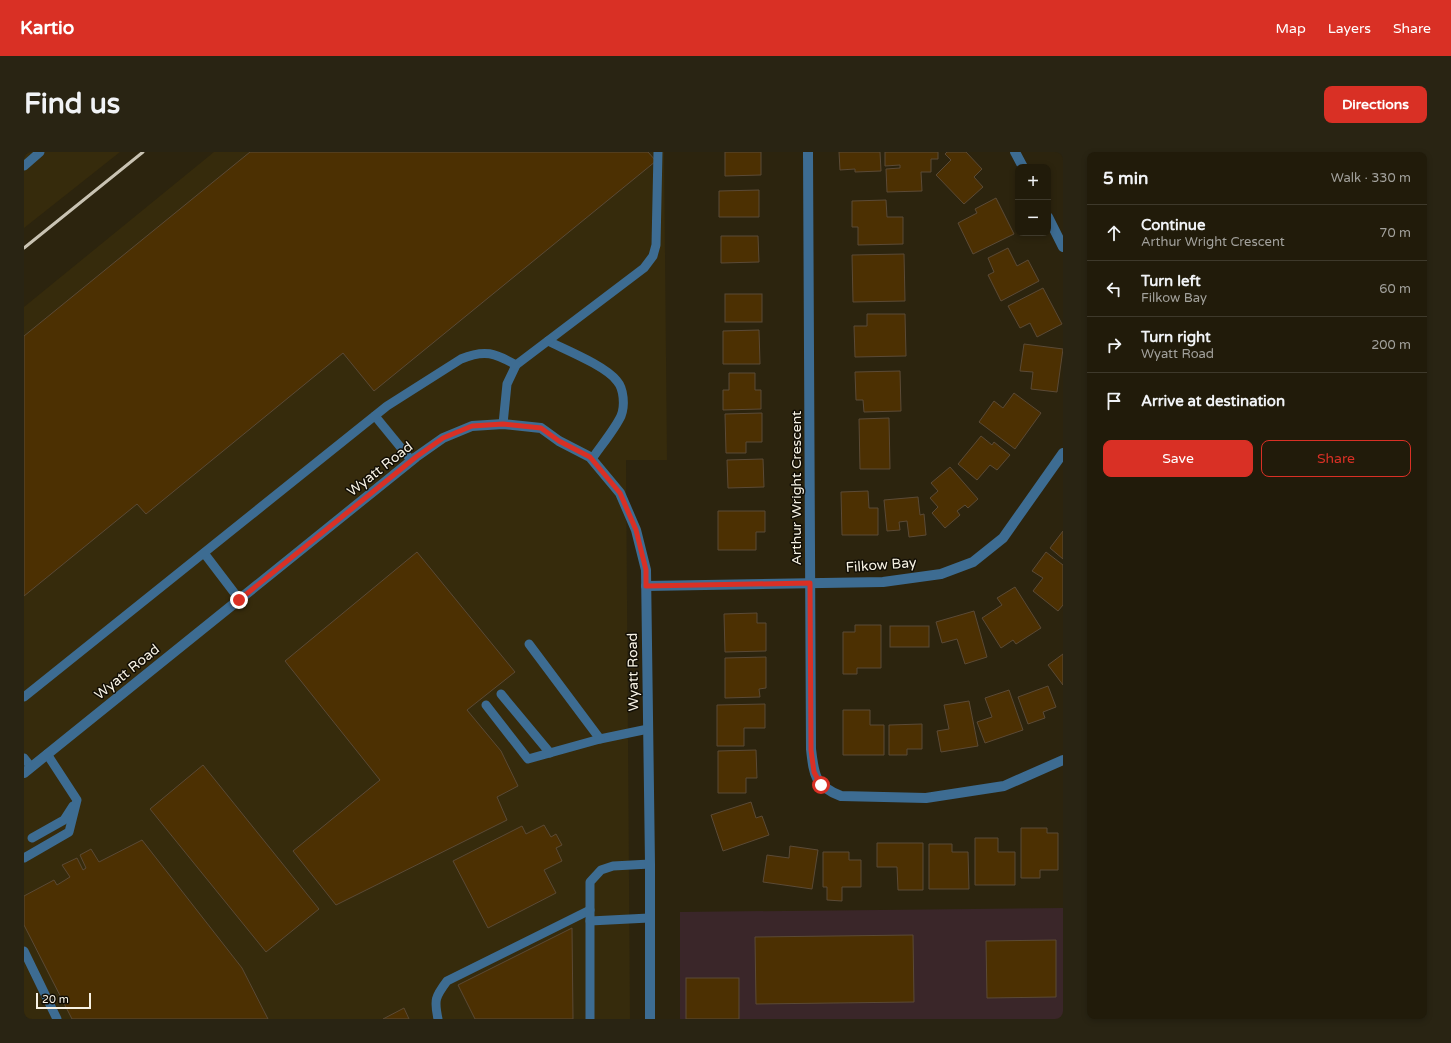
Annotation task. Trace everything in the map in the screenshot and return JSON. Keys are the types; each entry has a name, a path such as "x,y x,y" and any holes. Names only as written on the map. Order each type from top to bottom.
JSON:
{"street":[{"name":"Arthur Wright Crescent","path":"808,152 811,750 814,772 821,785 828,792 841,796 926,798 1004,786 1063,760"},
{"path":"1015,152 1021,164"},
{"path":"1051,223 1063,247"},
{"name":"Wyatt Road","path":"28,770 412,460 443,438 472,426 503,424 541,428 559,441 590,457 620,493 636,530 646,570 650,864 650,1019"},
{"name":"Filkow Bay","path":"646,586 883,582 941,574 973,562 1003,538 1063,453"}],"lane":[{"path":"24,166 40,152"},
{"path":"503,424 507,384 516,365 644,268 653,256 656,245 658,152"},
{"path":"548,341 606,371 618,381 622,391 623,403 621,415 592,459"},
{"path":"24,697 387,406 461,359 473,354 486,353 500,356 516,365"},
{"path":"375,416 412,460"},
{"path":"204,553 239,600"},
{"path":"529,644 600,739"},
{"path":"501,694 550,753"},
{"path":"486,705 528,759 600,739 648,729"},
{"path":"24,858 68,832 77,800 47,754"},
{"path":"24,758 28,770"},
{"path":"32,838 64,820 77,800"},
{"path":"590,1019 590,882 601,870 613,866 650,864"},
{"path":"438,1019 435,1005 437,993 446,981 590,910"},
{"path":"590,921 649,918"},
{"path":"24,950 56,1019"}],"shaded area":[{"path":"24,152 120,152 24,228"},
{"path":"214,152 664,152 667,460 626,460 630,1019 24,1019 24,307"},
{"path":"1063,908 1063,1019 680,1019 680,912"}],"building":[{"path":"250,152 648,152 656,161 374,391 343,353 146,514 137,504 24,596 24,336"},
{"path":"725,152 761,152 761,175 725,176"},
{"path":"839,152 880,152 881,171 855,172 855,169 840,170"},
{"path":"885,152 938,152 938,159 931,159 931,172 921,172 922,191 887,192 886,169 900,168 900,165 885,166"},
{"path":"947,152 966,152 982,169 974,177 983,187 964,204 936,175 951,160 945,154"},
{"path":"759,190 759,217 719,217 719,191"},
{"path":"996,198 1014,234 973,254 958,223 977,213 975,209"},
{"path":"886,200 887,217 903,217 903,244 858,245 858,227 852,227 852,201"},
{"path":"721,236 758,236 759,262 721,263"},
{"path":"1008,248 1017,266 1028,260 1039,281 1001,301 988,275 994,272 988,258"},
{"path":"904,254 905,301 853,302 852,255"},
{"path":"1043,288 1062,324 1037,337 1030,323 1020,328 1008,306"},
{"path":"725,294 762,294 762,322 725,322"},
{"path":"867,314 905,314 906,356 855,357 854,326 867,326"},
{"path":"759,330 760,364 723,364 723,331"},
{"path":"1024,344 1063,349 1057,392 1031,389 1033,372 1020,371"},
{"path":"900,371 901,411 864,412 863,400 856,400 855,372"},
{"path":"729,373 755,373 755,390 761,390 761,409 723,410 723,390 729,390"},
{"path":"1014,393 1041,413 1015,449 979,422 994,401 1003,408"},
{"path":"762,413 762,442 746,442 746,453 726,453 725,414"},
{"path":"889,418 890,469 860,469 859,419"},
{"path":"981,436 992,445 994,442 1010,455 997,470 990,465 977,480 958,464"},
{"path":"763,459 764,487 728,488 727,460"},
{"path":"950,467 978,499 968,508 965,505 957,511 960,515 945,528 932,513 938,507 930,498 938,491 931,483"},
{"path":"868,491 869,508 878,508 878,535 842,535 841,492"},
{"path":"918,497 920,515 924,514 926,535 909,537 907,521 899,522 900,530 887,531 884,500"},
{"path":"718,511 765,511 765,532 756,532 756,550 718,550"},
{"path":"1063,531 1063,559 1050,548"},
{"path":"417,552 515,672 467,710 501,751 518,786 497,797 507,820 336,905 293,851 380,780 285,661"},
{"path":"1046,552 1063,565 1063,605 1058,611 1033,591 1043,578 1032,571"},
{"path":"1015,587 1041,628 1016,644 1013,640 1001,648 982,618 1002,605 997,598"},
{"path":"974,611 987,657 965,664 957,639 942,643 936,622"},
{"path":"757,613 757,623 766,623 766,651 725,652 724,614"},
{"path":"855,625 881,625 881,668 857,668 857,674 843,674 843,632 855,632"},
{"path":"890,626 929,626 929,647 890,647"},
{"path":"1063,654 1063,685 1048,665"},
{"path":"766,657 766,688 759,689 760,697 725,698 725,658"},
{"path":"1048,686 1056,707 1043,712 1045,718 1028,724 1018,697"},
{"path":"1009,690 1023,730 985,743 977,722 992,717 985,698"},
{"path":"969,701 978,746 941,752 937,731 949,729 944,705"},
{"path":"765,704 765,728 744,728 744,746 717,746 717,705"},
{"path":"843,710 870,710 870,725 884,725 884,755 843,755"},
{"path":"922,724 922,749 907,749 907,755 889,755 889,725"},
{"path":"756,750 757,778 746,778 746,793 718,793 718,751"},
{"path":"203,765 319,909 266,952 150,809"},
{"path":"751,802 756,818 762,816 769,835 723,851 711,815"},
{"path":"544,825 551,837 556,834 562,845 556,848 562,861 544,870 556,893 488,928 453,861 522,826 526,834"},
{"path":"1021,828 1047,828 1047,833 1058,833 1058,870 1040,870 1040,878 1021,878"},
{"path":"975,838 998,838 998,852 1015,852 1015,885 975,885"},
{"path":"142,840 242,968 268,1019 72,1019 24,925 24,896 54,880 57,885 70,877 62,865 77,858 83,870 86,868 80,855 91,849 99,862"},
{"path":"877,843 923,843 923,890 898,890 897,867 877,867"},
{"path":"929,844 952,844 952,852 968,852 969,889 929,889"},
{"path":"790,846 818,850 812,889 763,882 767,855 789,858"},
{"path":"823,852 849,852 849,860 861,860 861,887 842,887 842,901 827,900 827,887 823,887"},
{"path":"572,928 573,1019 475,1019 458,985"},
{"path":"913,935 914,1002 756,1004 755,937"},
{"path":"1056,940 1056,997 987,998 986,941"},
{"path":"686,978 739,978 739,1019 686,1019"},
{"path":"404,1008 409,1019 383,1019"}],"railway":[{"path":"24,248 143,152"}],"route":[{"path":"239,600 416,457 443,438 472,426 503,424 541,428 559,441 590,457 620,493 636,530 646,570 646,586 810,583 811,750 814,772 821,785"}]}
